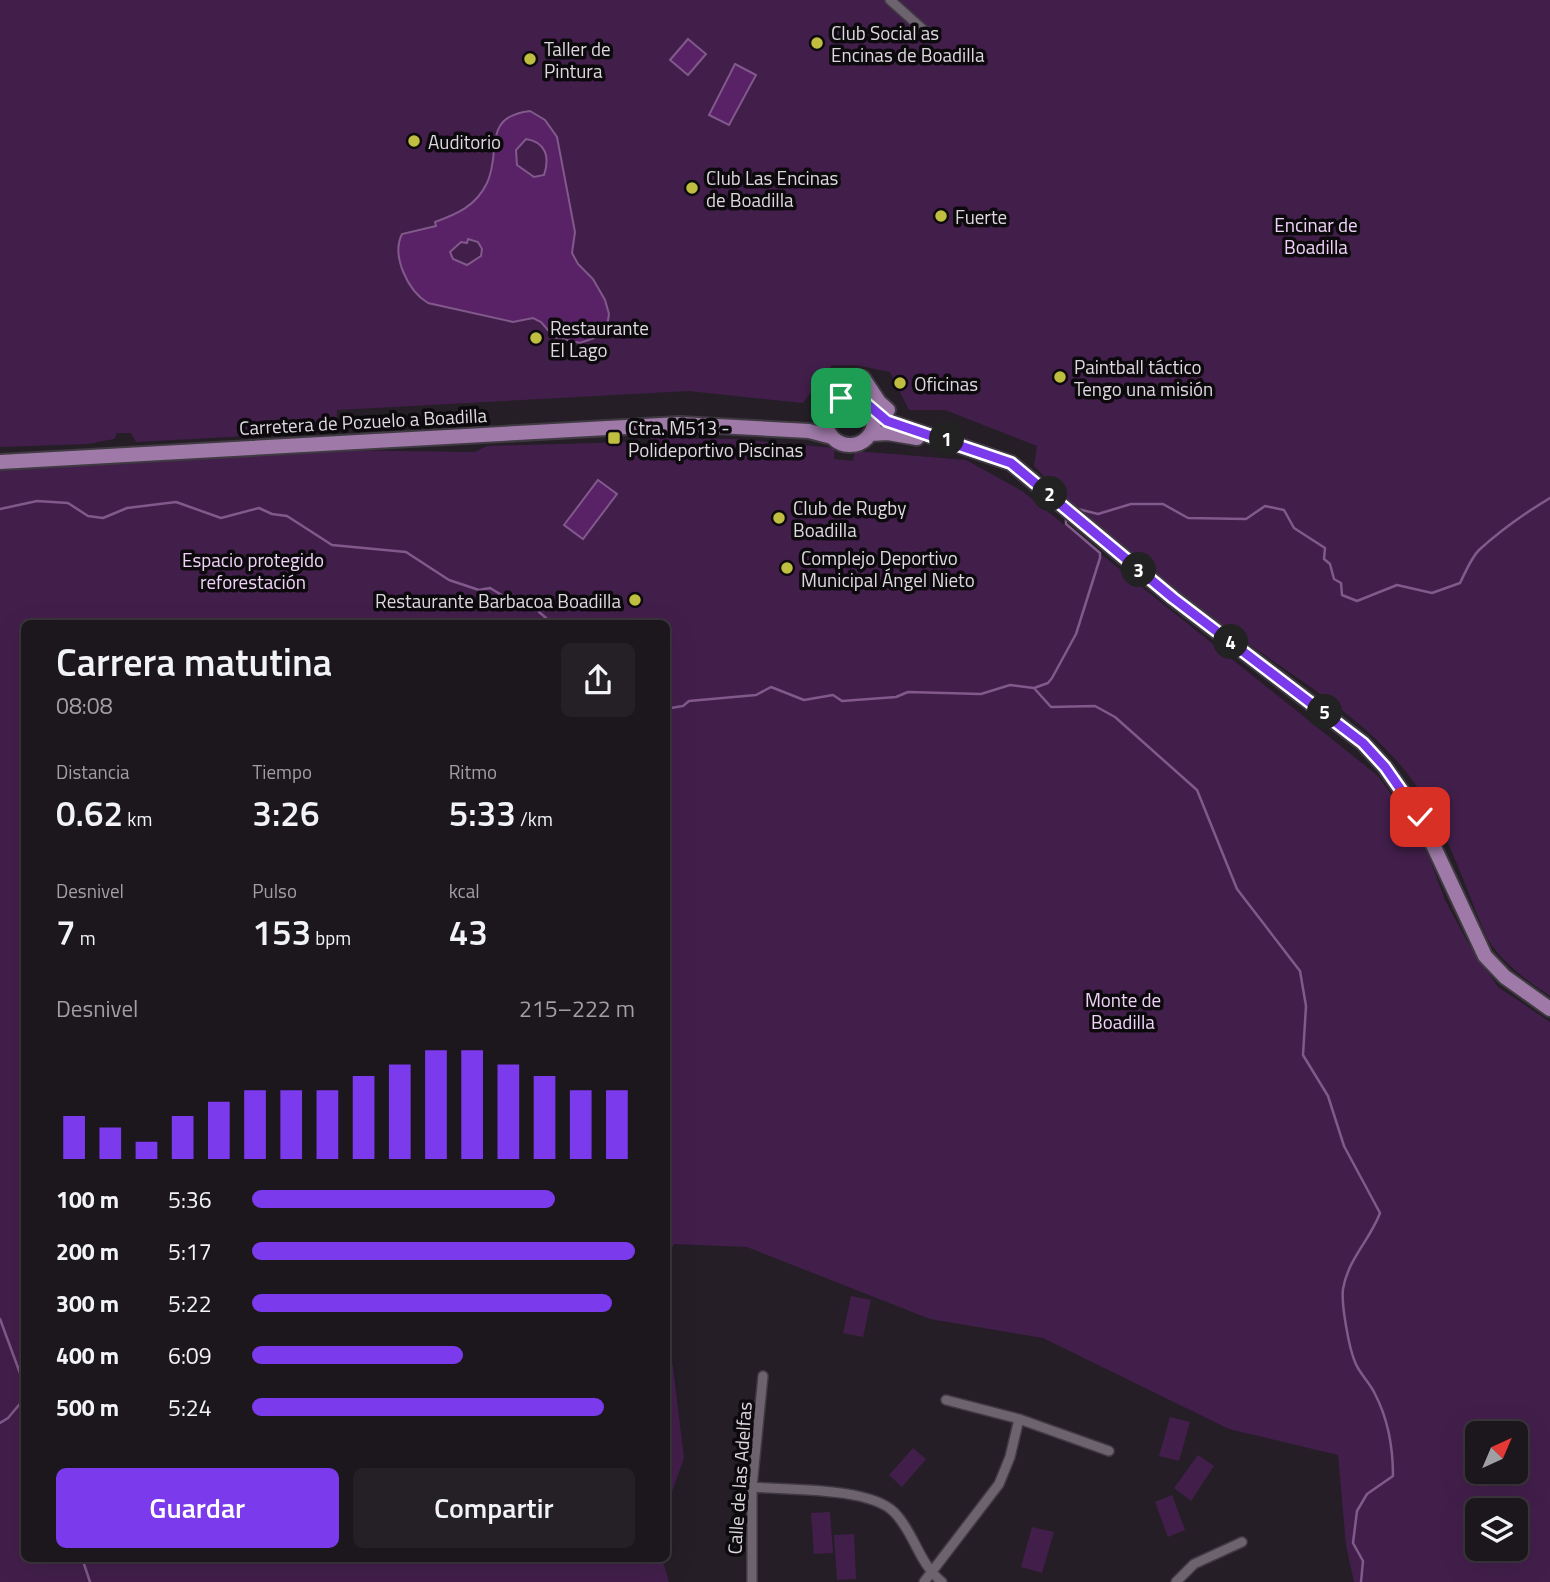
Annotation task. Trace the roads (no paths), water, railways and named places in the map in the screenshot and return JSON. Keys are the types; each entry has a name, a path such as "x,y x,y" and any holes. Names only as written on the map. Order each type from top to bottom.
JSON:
{"main road":[{"path":"863,378 878,402 888,410 998,457 1025,475 1173,598 1363,743 1385,767 1420,817 1485,956 1505,977 1550,1009"},
{"path":"998,457 887,421 860,398 847,397 835,401 827,412 826,425 838,442 853,445 870,434 888,433 979,455 1025,475"},
{"path":"868,404 874,422 870,434"},
{"name":"Carretera de Pozuelo a Boadilla","path":"0,462 680,424 782,426 808,421 827,412"},
{"name":"Carretera de Pozuelo a Boadilla","path":"727,426 774,431 809,431 832,437"}],"street":[{"path":"890,0 927,33"},
{"name":"Calle de las Adelfas","path":"752,1582 752,1487 763,1376"},
{"path":"946,1400 1019,1419 1109,1451"},
{"path":"924,1582 999,1484 1010,1457 1019,1419"},
{"path":"752,1487 871,1497 893,1511 914,1539 931,1573 942,1582"},
{"path":"1176,1582 1194,1564 1242,1542"}],"waterway":[{"path":"1078,509 1098,514 1131,504 1163,504 1188,518 1246,519 1265,506 1284,510 1294,528 1325,548 1324,559 1330,564 1334,579 1341,583 1342,595 1357,601 1397,585 1432,593 1460,583 1479,550 1513,522 1550,498"},
{"path":"0,509 37,501 68,503 88,516 103,518 127,508 176,502 221,518 259,508 272,514 287,516 332,545 406,552 449,580 479,590 490,588 505,597 535,603 539,612 548,620"},
{"path":"1034,688 1048,683 1052,678 1076,634 1100,558 1100,553 1066,524 1066,516"},
{"path":"670,707 683,706 689,701 756,695 771,687 804,700 833,695 842,701 896,697 908,692 981,694 1010,685 1034,688 1051,707 1095,706 1115,717 1197,790 1237,889 1300,971 1306,1006 1303,1055 1328,1096 1344,1146 1380,1213 1349,1268 1343,1289 1344,1315 1353,1355 1380,1404 1389,1434 1393,1466 1393,1476 1367,1494 1357,1511 1353,1543 1363,1561 1361,1582"},
{"path":"0,1319 21,1376"},
{"path":"0,1423 21,1403"},
{"path":"83,1562 90,1582"}],"place":[{"name":"Club Social as Encinas de Boadilla","path":"817,43"},
{"name":"Taller de Pintura","path":"530,59"},
{"name":"Auditorio","path":"414,141"},
{"name":"Club Las Encinas de Boadilla","path":"692,188"},
{"name":"Fuerte","path":"941,216"},
{"name":"Restaurante El Lago","path":"536,338"},
{"name":"Paintball táctico Tengo una misión","path":"1060,377"},
{"name":"Oficinas","path":"900,383"},
{"name":"Ctra. M513 - Polideportivo Piscinas","path":"614,438"},
{"name":"Club de Rugby Boadilla","path":"779,518"},
{"name":"Complejo Deportivo Municipal Ángel Nieto","path":"787,568"},
{"name":"Restaurante Barbacoa Boadilla","path":"635,600"}],"park label":[{"name":"Encinar de Boadilla","path":"1316,235"},
{"name":"Espacio protegido reforestación","path":"253,570"},
{"name":"Monte de Boadilla","path":"1123,1010"}]}
